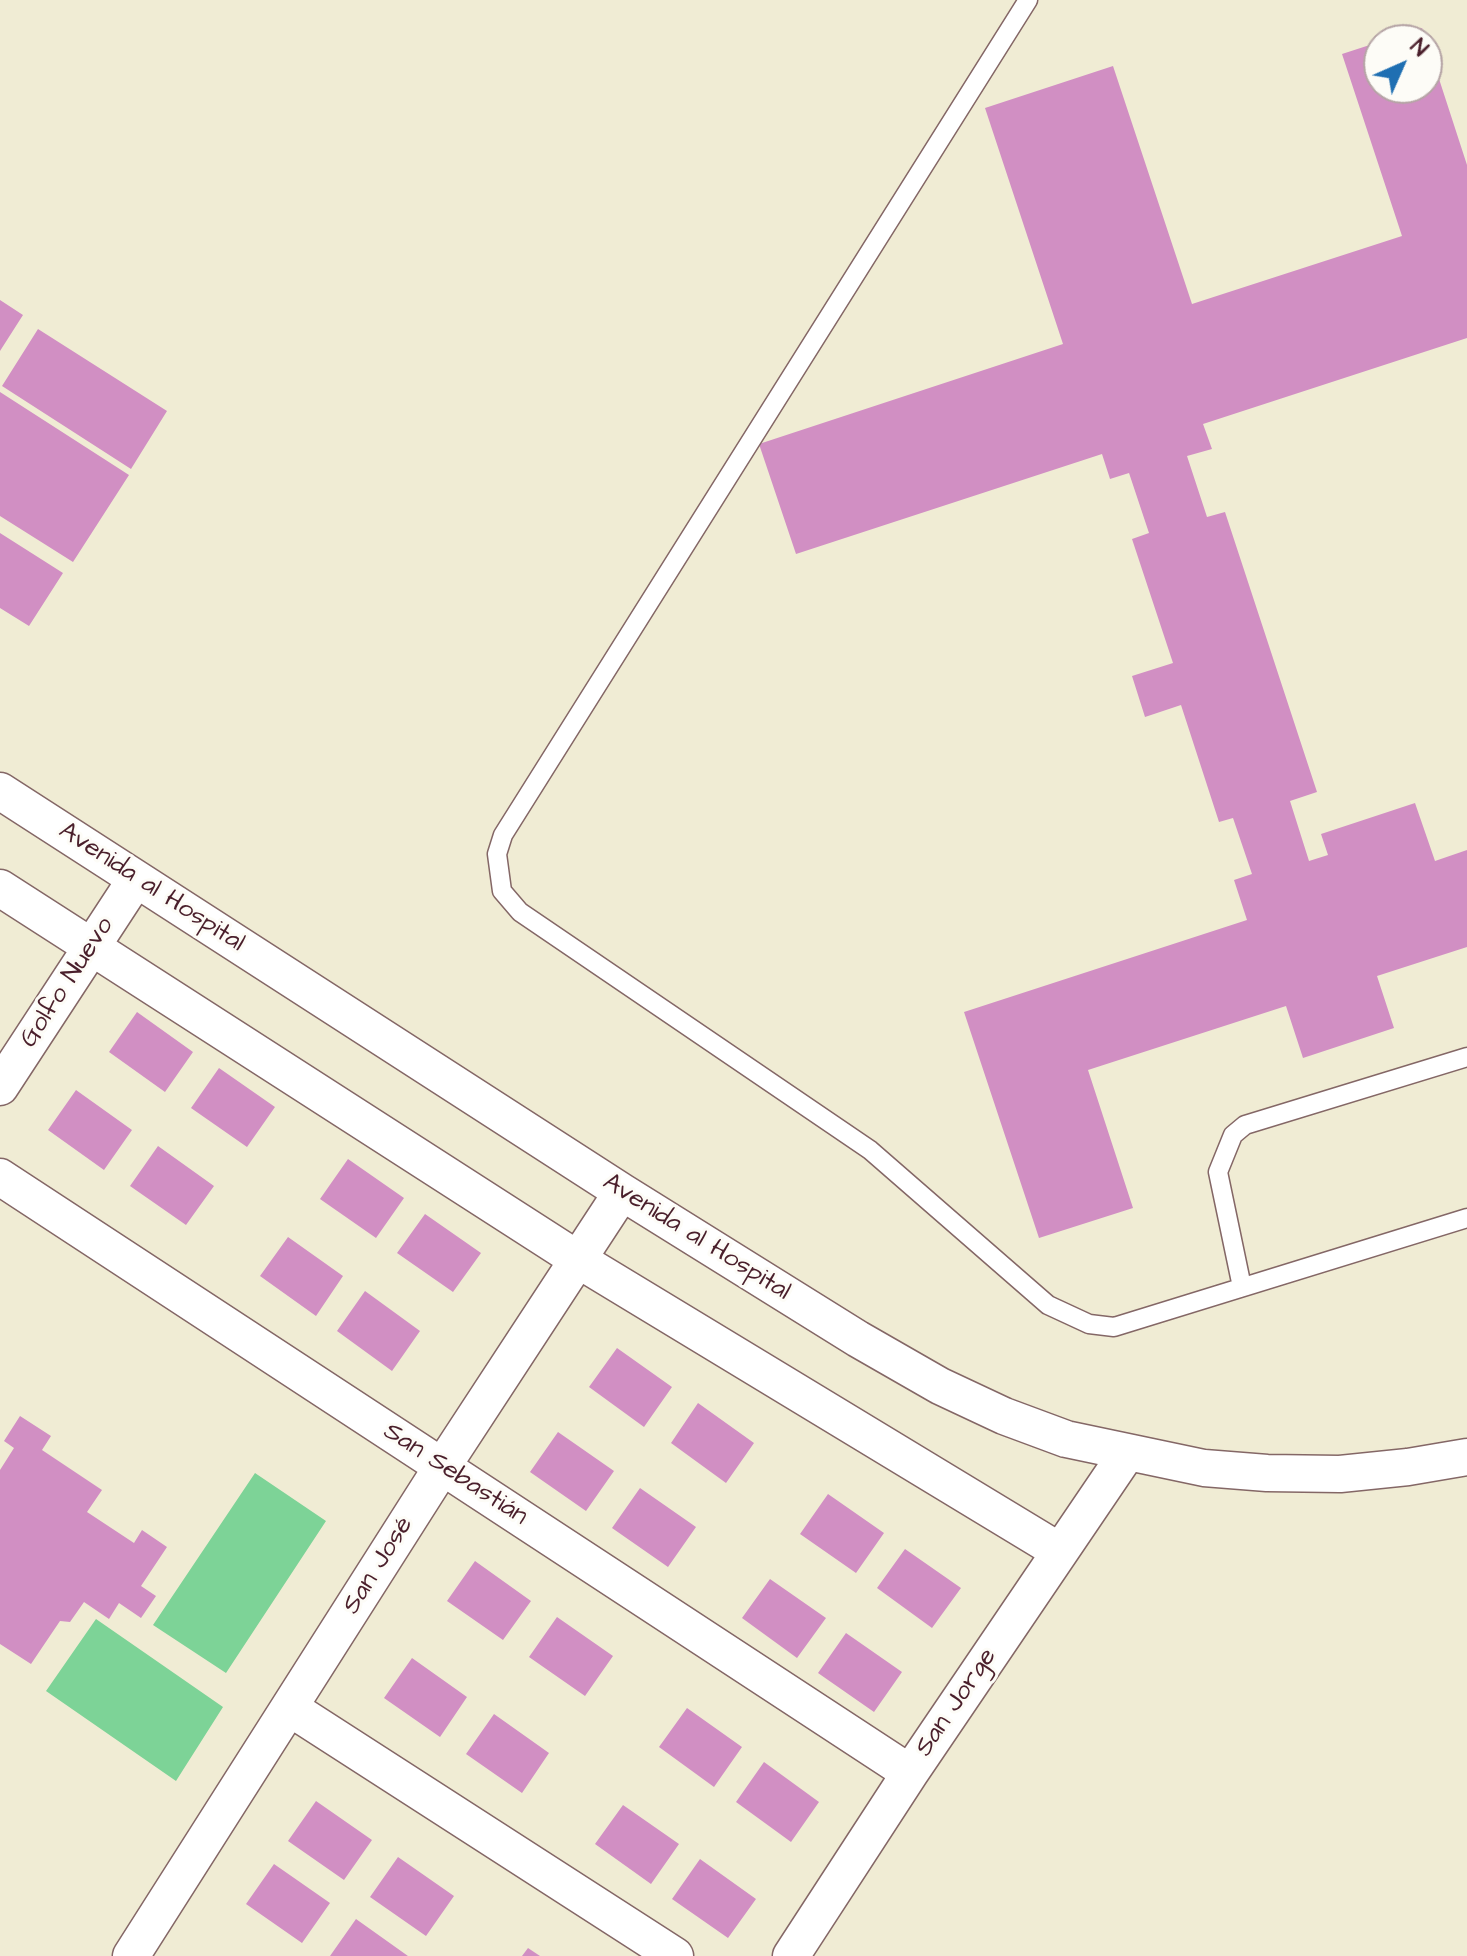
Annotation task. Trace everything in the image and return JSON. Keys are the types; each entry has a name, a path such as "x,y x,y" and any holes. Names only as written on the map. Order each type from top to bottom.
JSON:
{"street":[{"name":"Avenida al Hospital","path":"0,791 622,1192 858,1339 940,1386 1016,1421 1066,1439 1204,1468 1282,1474 1340,1474 1467,1457"},
{"name":"Golfo Nuevo","path":"0,1087 136,879"},
{"path":"0,888 577,1259 1059,1551"},
{"name":"San Sebastián","path":"0,1177 910,1773"},
{"name":"San José","path":"143,1952 290,1708 442,1467 622,1192"},
{"name":"San Jorge","path":"791,1956 910,1773 1127,1453"},
{"path":"290,1708 675,1956"}],"lane":[{"path":"1028,0 503,835 497,854 502,891 520,912 870,1150 1048,1305 1089,1324 1114,1327 1467,1218"},
{"path":"1242,1287 1218,1172 1233,1135 1245,1125 1467,1057"}],"green space":[{"path":"255,1473 326,1521 226,1673 153,1625"},
{"path":"96,1619 223,1707 176,1781 46,1691"}],"building":[{"path":"1363,47 1363,104 1443,104 1443,91 1467,165 1467,338 1203,424 1212,449 1187,456 1207,517 1225,512 1317,792 1290,801 1309,861 1328,855 1321,834 1415,803 1435,861 1467,850 1467,947 1377,976 1394,1028 1303,1058 1286,1006 1088,1070 1133,1208 1039,1238 964,1012 1247,920 1234,880 1252,874 1233,818 1219,822 1181,705 1145,717 1132,676 1173,663 1132,539 1149,533 1129,473 1110,479 1102,454 796,554 759,444 1063,344 985,108 1113,66 1192,304 1402,236 1342,54"},
{"path":"0,300 23,315 0,351"},
{"path":"38,329 167,411 131,469 2,386"},
{"path":"0,392 129,475 73,562 0,516"},
{"path":"0,533 63,573 29,626 0,608"},
{"path":"137,1012 193,1052 165,1092 109,1052"},
{"path":"219,1068 275,1107 247,1147 191,1108"},
{"path":"76,1090 132,1130 104,1170 48,1130"},
{"path":"158,1146 214,1186 186,1225 130,1186"},
{"path":"348,1159 404,1198 376,1238 320,1199"},
{"path":"425,1214 481,1253 453,1292 397,1253"},
{"path":"288,1237 343,1276 316,1316 260,1276"},
{"path":"365,1291 420,1331 392,1371 337,1331"},
{"path":"617,1348 672,1387 644,1427 589,1387"},
{"path":"698,1403 754,1443 726,1483 671,1443"},
{"path":"20,1416 51,1436 42,1450 102,1490 87,1512 134,1543 142,1530 167,1547 141,1586 156,1596 141,1618 119,1603 109,1619 84,1602 70,1622 60,1621 31,1664 0,1644 0,1470 14,1448 4,1441"},
{"path":"558,1432 614,1471 586,1511 530,1472"},
{"path":"640,1488 696,1527 668,1567 612,1528"},
{"path":"828,1494 884,1533 856,1573 800,1534"},
{"path":"905,1549 961,1588 932,1628 877,1588"},
{"path":"475,1561 531,1601 503,1640 447,1601"},
{"path":"770,1579 826,1618 797,1658 742,1618"},
{"path":"557,1617 613,1656 585,1696 529,1657"},
{"path":"846,1633 902,1672 874,1712 818,1673"},
{"path":"412,1658 467,1697 440,1737 384,1698"},
{"path":"687,1708 742,1747 714,1787 659,1747"},
{"path":"494,1714 549,1753 522,1793 466,1754"},
{"path":"764,1762 819,1802 791,1842 736,1802"},
{"path":"316,1801 372,1840 344,1880 288,1841"},
{"path":"623,1805 679,1844 651,1884 595,1844"},
{"path":"398,1857 454,1896 426,1936 370,1897"},
{"path":"700,1859 756,1899 728,1938 672,1899"},
{"path":"274,1864 330,1903 302,1943 246,1904"},
{"path":"356,1919 408,1956 330,1956"},
{"path":"528,1948 540,1956 522,1956"}]}
